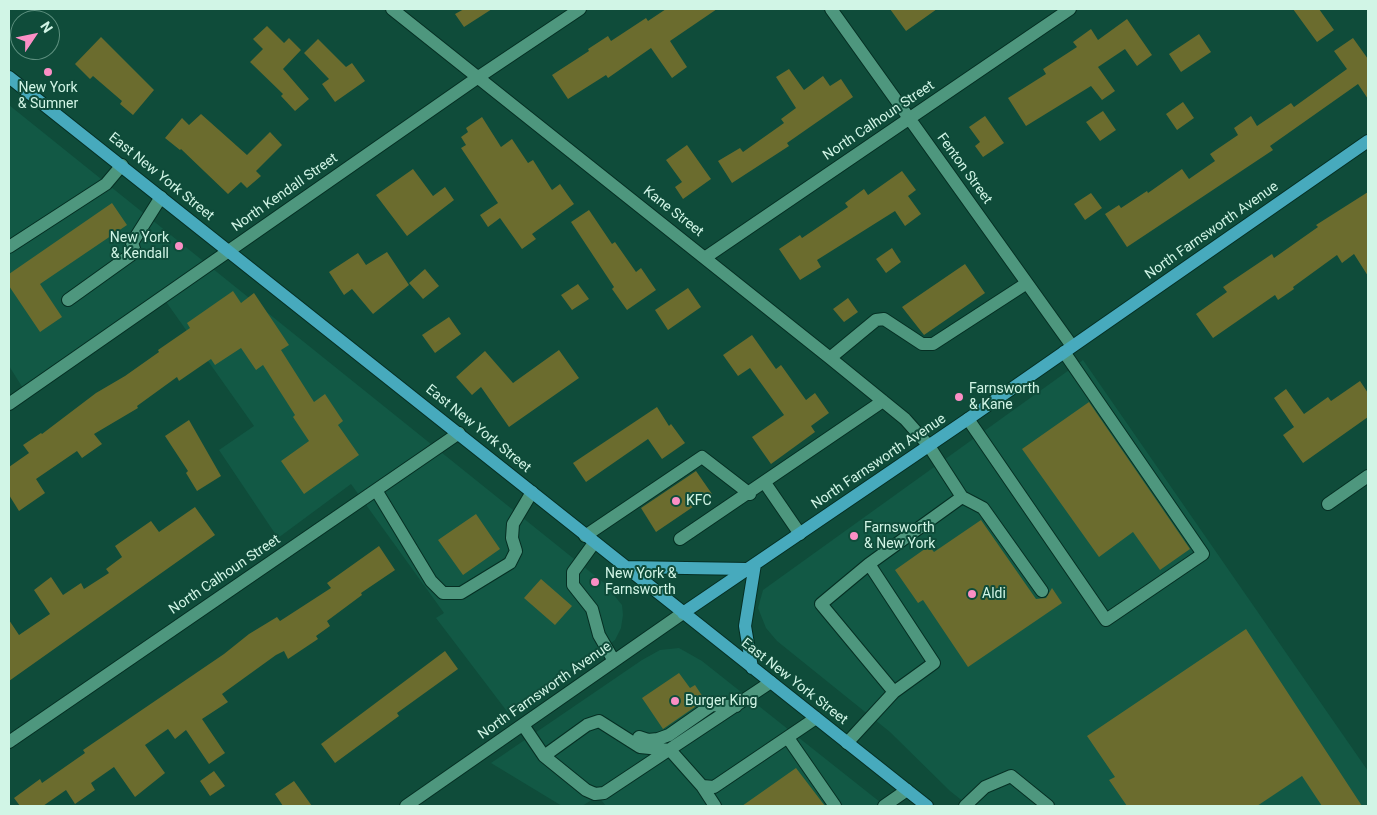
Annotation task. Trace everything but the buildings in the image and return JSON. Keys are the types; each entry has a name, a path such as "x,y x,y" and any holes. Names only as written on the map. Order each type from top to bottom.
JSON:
{"main road":[{"name":"East New York Street","path":"9,76 459,433 625,568 927,806"},
{"name":"North Farnsworth Avenue","path":"683,613 968,419 1368,141"},
{"path":"625,568 751,567 745,626 752,668"}],"street":[{"name":"Kane Street","path":"392,9 477,78 706,256 905,419 928,446 962,497"},
{"name":"North Kendall Street","path":"9,404 477,78 580,9"},
{"name":"Fenton Street","path":"831,9 1027,283 1068,349 1203,554 1106,620 1000,462 968,419"},
{"name":"North Calhoun Street","path":"706,256 1070,9"},
{"path":"9,247 106,184 122,165"},
{"path":"68,300 135,252 132,243 161,197"},
{"path":"830,358 876,320 884,319 922,344 933,344 1027,283"},
{"path":"680,540 883,402"},
{"name":"North Calhoun Street","path":"9,742 459,433"},
{"path":"614,661 599,635 592,608 573,585 573,572 589,539 702,456 750,494"},
{"path":"1328,504 1368,476"},
{"path":"765,483 800,534"},
{"path":"376,490 431,581 444,593 461,593 510,563 516,551 512,538 513,524 532,492"},
{"path":"894,692 820,604 869,564 962,497 983,508 1042,591"},
{"path":"847,743 894,692 934,663 869,564"},
{"name":"North Farnsworth Avenue","path":"409,805 683,613"},
{"path":"523,724 544,756 595,794 604,793 771,682"},
{"path":"558,746 561,735 589,715 598,713 609,715 640,737 648,740 670,734 712,705 736,706"},
{"path":"702,786 714,788 816,718"},
{"path":"544,756 587,725 599,721 640,746 670,750 702,786 716,806"},
{"path":"788,738 835,806"},
{"path":"965,806 985,787 1011,776 1048,806"},
{"path":"884,806 907,790"}],"shaded area":[{"path":"9,105 604,583 622,605 621,628 615,640 509,714 436,618 444,613 351,484 278,538 219,450 254,426 162,296 26,393 9,366"},
{"path":"1083,360 1368,771 1368,806 969,806 950,791 890,732 777,641 766,628 758,608 763,590"},
{"path":"679,648 702,661 885,806 606,806 598,796 582,806 562,806 491,763 642,660 660,650"}],"place":[{"name":"New York & Sumner","path":"48,72"},
{"name":"New York & Kendall","path":"179,246"},
{"name":"Farnsworth & Kane","path":"959,397"},
{"name":"KFC","path":"676,501"},
{"name":"Farnsworth & New York","path":"854,536"},
{"name":"New York & Farnsworth","path":"595,582"},
{"name":"Aldi","path":"972,594"},
{"name":"Burger King","path":"675,701"}]}
